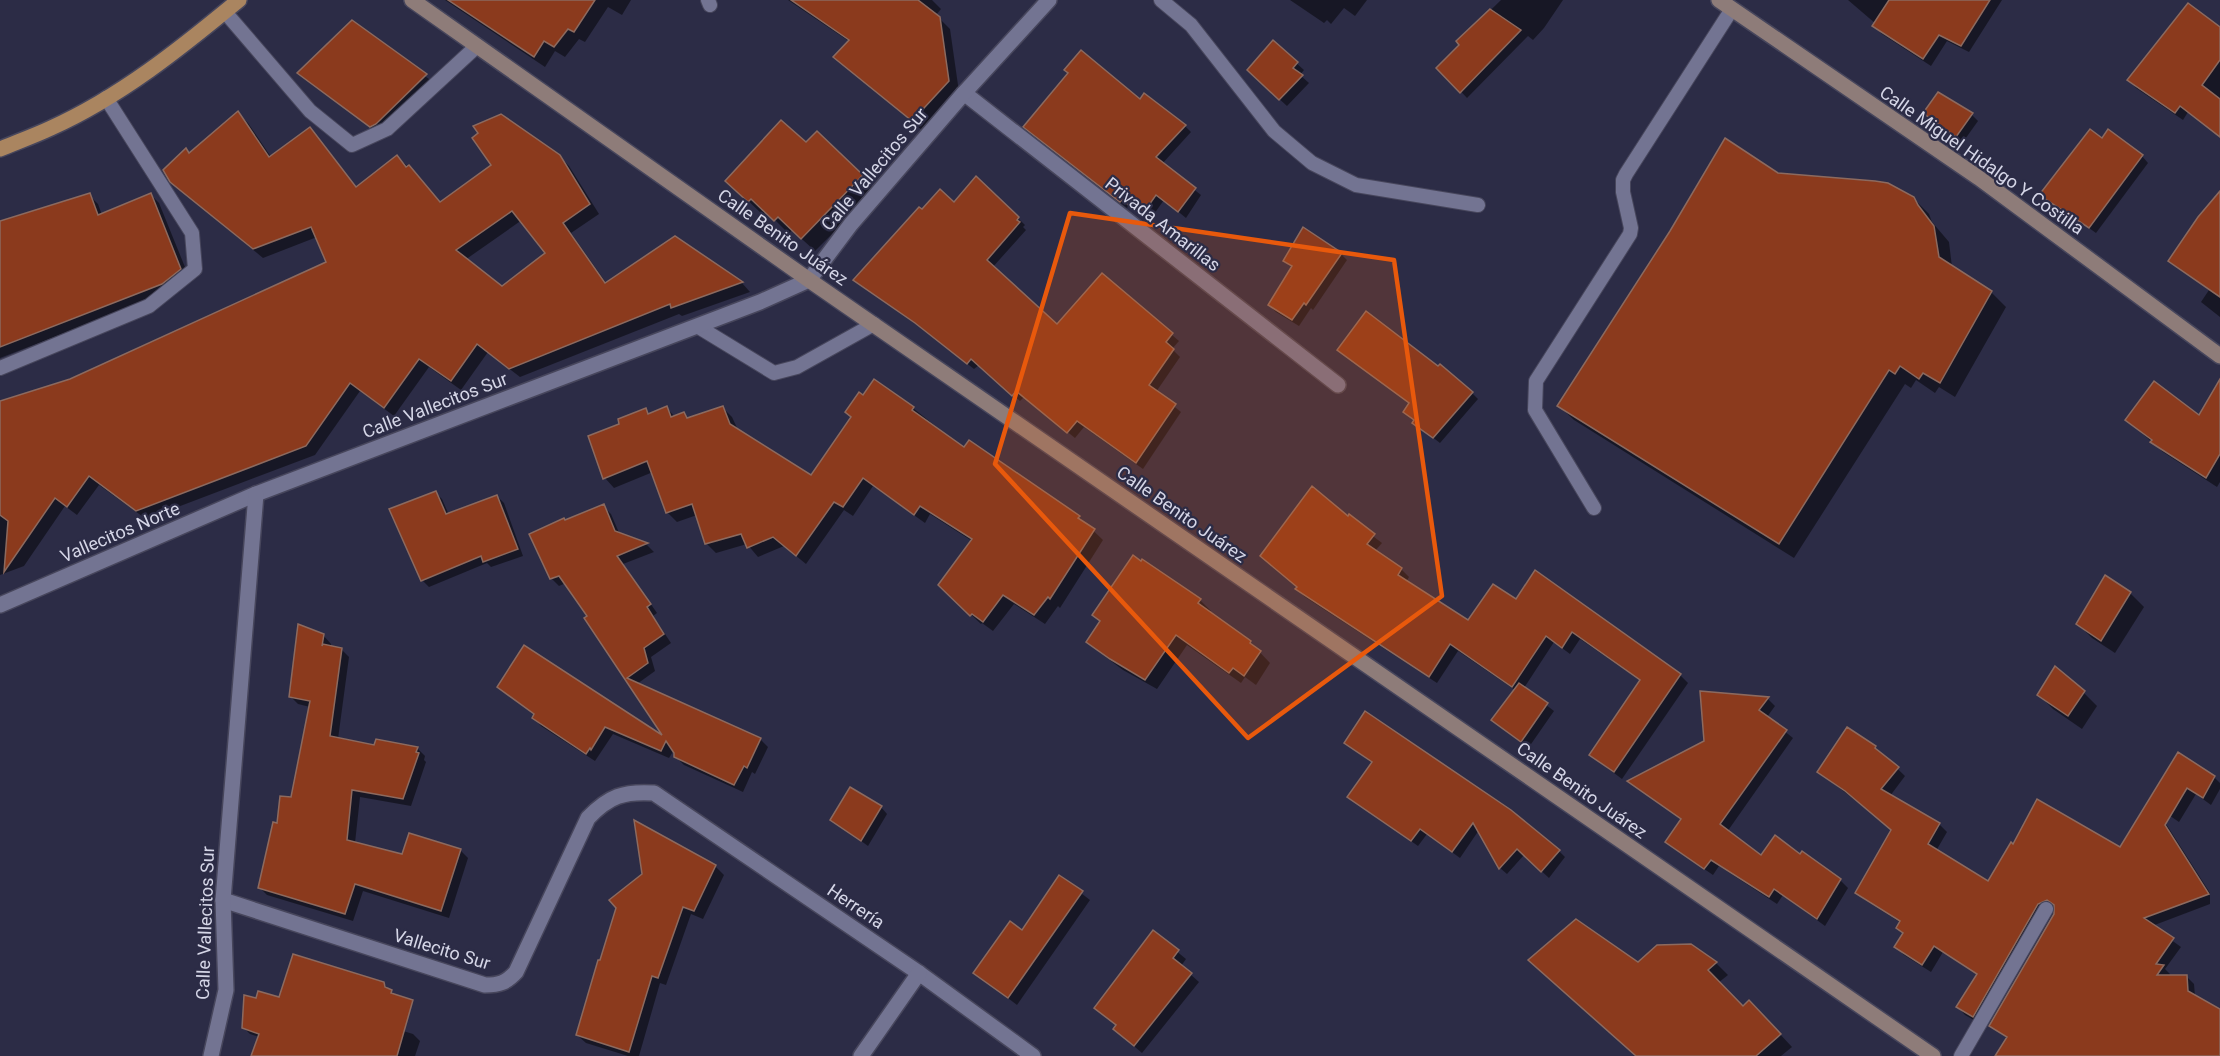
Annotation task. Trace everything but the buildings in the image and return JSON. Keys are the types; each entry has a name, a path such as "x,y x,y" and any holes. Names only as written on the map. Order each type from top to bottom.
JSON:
{"main road":[{"path":"0,149 52,128 106,98 180,49 239,0"}],"street":[{"name":"Calle Benito Juárez","path":"412,0 809,280 1933,1056"},
{"name":"Calle Vallecitos Sur","path":"211,1056 226,990 223,900 256,494 760,302 809,280 851,224 964,93 1049,0"},
{"name":"Calle Miguel Hidalgo Y Costilla","path":"1719,0 1979,178 2220,356"},
{"name":"Privada Amarillas","path":"964,93 1338,385"},
{"name":"Vallecitos Norte","path":"0,605 256,494"},
{"name":"Vallecito Sur","path":"223,900 485,985 496,985 508,981 516,972 588,818 613,797 634,792 654,793"},
{"name":"Herrería","path":"654,793 919,973 1033,1056"},
{"path":"861,1056 919,973"}],"lane":[{"path":"1161,0 1191,25 1274,131 1312,163 1356,184 1478,205"},
{"path":"1594,508 1535,410 1536,381 1630,234 1631,228 1623,186 1626,174 1732,9"},
{"path":"225,12 310,111 352,145 387,129 477,46"},
{"path":"0,368 149,306 195,269 192,233 106,98"},
{"path":"697,326 774,373 797,366 874,324"},
{"path":"1961,1056 2046,909"}],"highlighted area":[{"path":"1070,213 1394,260 1442,596 1248,738 995,464"}]}
